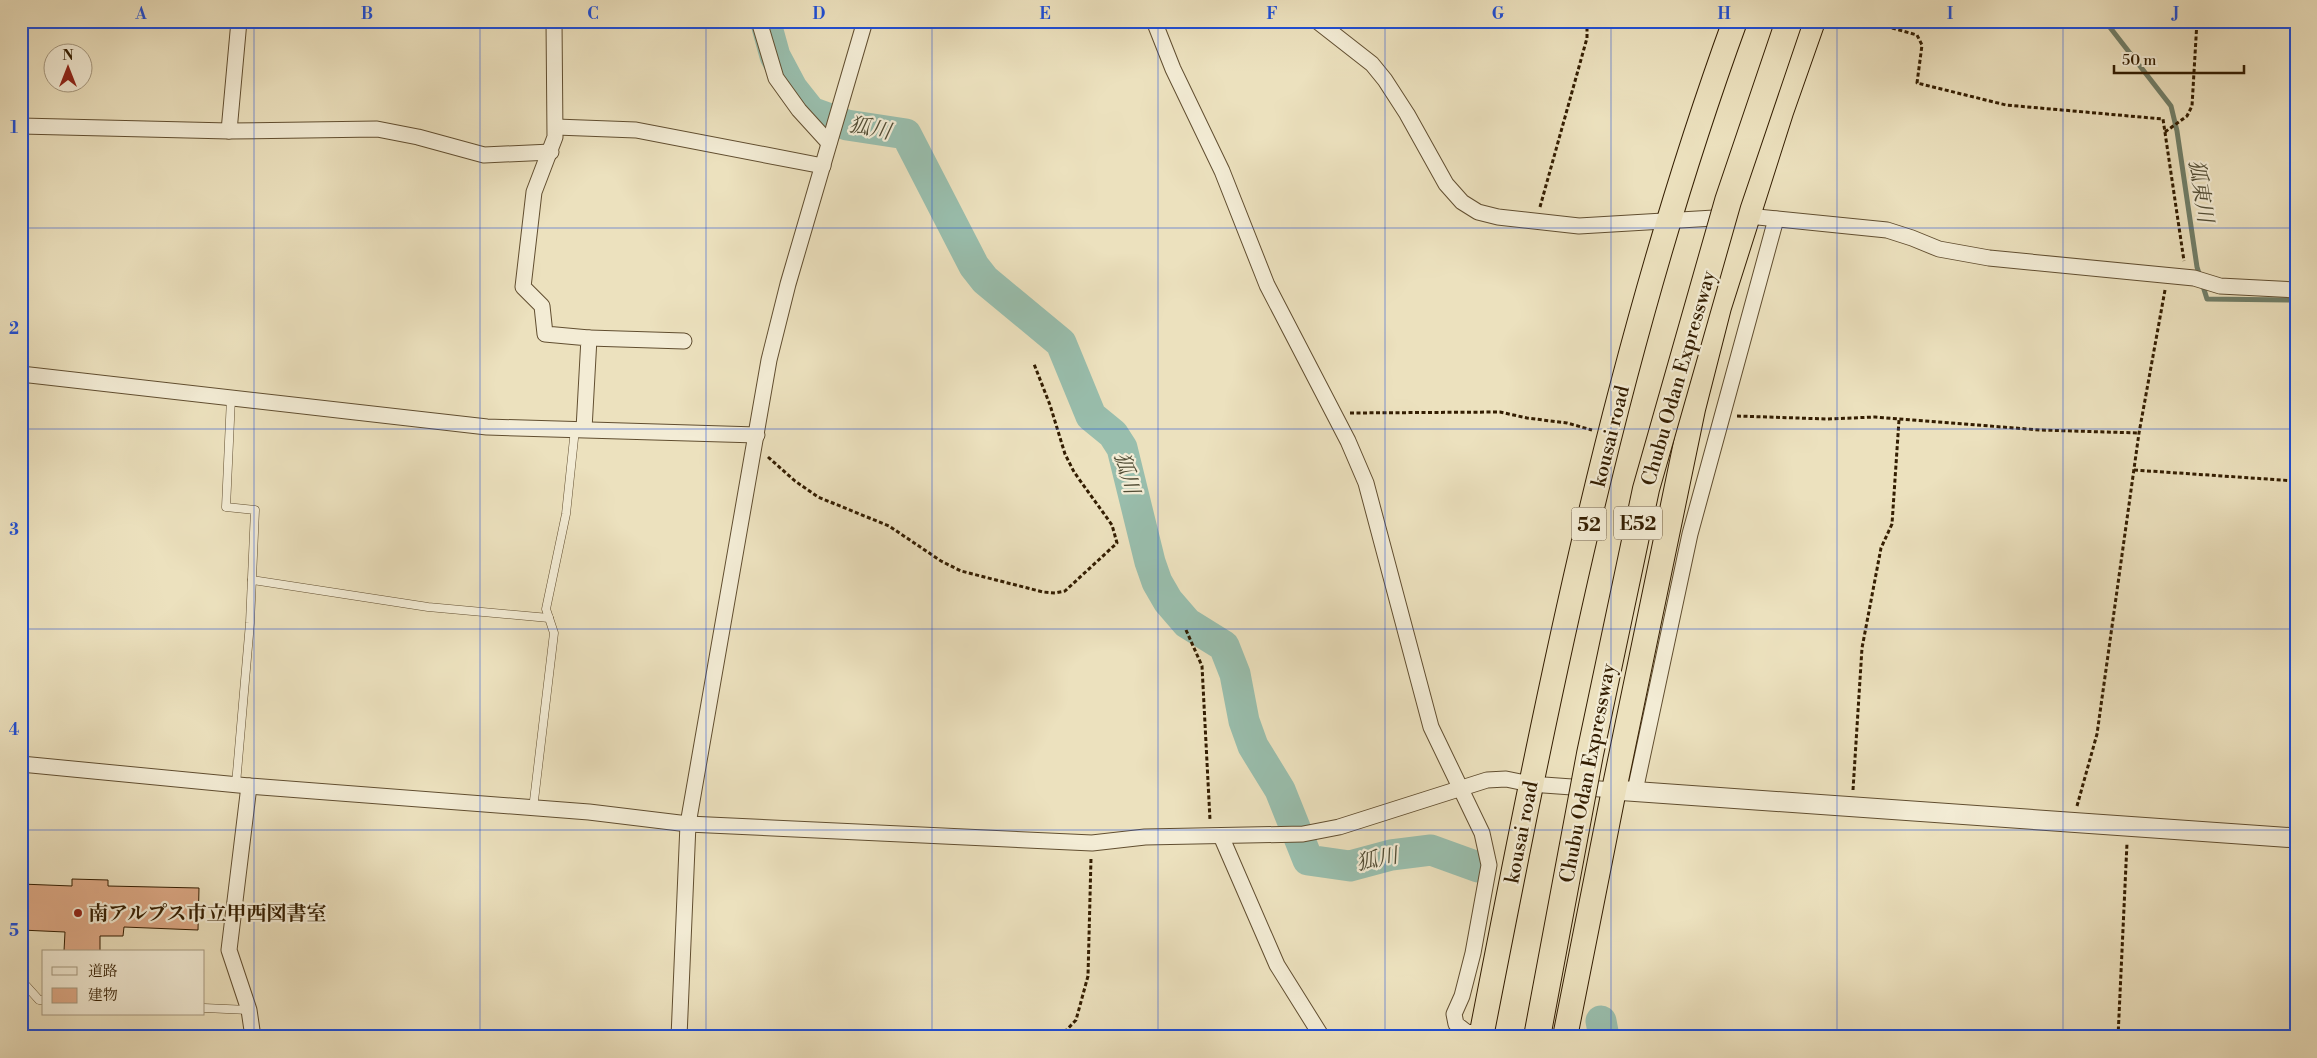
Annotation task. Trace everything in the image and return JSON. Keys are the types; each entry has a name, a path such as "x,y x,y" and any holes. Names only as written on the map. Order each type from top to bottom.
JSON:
{"highway":[{"name":"kousai road","path":"1481,1036 1530,784 1610,435 1635,335 1668,220 1735,21"},
{"name":"Chubu Odan Expressway","path":"1537,1037 1599,708 1646,489 1726,210 1789,21"},
{"path":"1565,1037 1624,790 1693,408 1719,307 1813,21"}],"street":[{"path":"229,131 239,21"},
{"path":"554,21 556,127 551,152 534,192 522,287 542,306 545,334 589,338 684,341"},
{"path":"759,21 776,78 799,110 830,142"},
{"path":"679,1037 688,824 769,360 786,294 865,21"},
{"path":"1154,21 1173,69 1222,171 1267,285 1334,413 1366,483 1431,727 1458,788 1482,833 1489,865 1473,953 1462,996 1454,1014 1456,1024 1465,1031 1481,1036"},
{"path":"1317,21 1372,64 1385,80 1446,184 1462,202 1478,212 1498,217 1579,226 1748,216 1887,230 1939,249 1988,258 2190,277 2220,286 2296,290"},
{"path":"21,126 229,131 377,129 418,137 484,155 551,152"},
{"path":"556,127 636,130 823,166"},
{"path":"1624,790 1721,416 1776,219"},
{"path":"579,429 589,338"},
{"path":"21,374 487,427 579,429 756,440"},
{"path":"21,764 242,785 533,808 688,824 1092,843 1145,837 1303,834 1339,827 1458,788 1496,780 1530,784 2296,838"},
{"path":"242,785 229,950 249,1010 253,1037"},
{"path":"1216,836 1277,964 1322,1037"}],"lane":[{"path":"231,398 226,507 255,510 242,785"},
{"path":"533,808 554,633 546,609 566,514 579,429"},
{"path":"252,580 428,607 549,618"},
{"path":"21,980 39,1000 42,1000"},
{"path":"205,1008 249,1010"}],"path":[{"path":"1536,221 1587,38 1587,21"},
{"path":"1867,21 1917,35 1922,45 1917,83 2006,106 2163,119 2190,277"},
{"path":"2165,132 2187,116 2192,106 2197,21"},
{"path":"2073,822 2097,734 2139,433 2168,275"},
{"path":"756,440 795,481 818,497 889,526 941,561 961,571 1043,592 1055,593 1064,590 1117,543 1112,525 1074,472 1065,454 1050,404 1034,364"},
{"path":"1334,413 1500,412 1527,418 1567,423 1610,435"},
{"path":"1721,416 1827,419 1874,418 2040,430 2139,433"},
{"path":"1852,806 1862,648 1881,548 1892,524 1899,420"},
{"path":"2134,470 2296,481"},
{"path":"1186,630 1202,666 1216,836"},
{"path":"2118,1037 2128,825"},
{"path":"1060,1037 1076,1020 1088,976 1092,843"}],"building":[{"path":"72,879 108,880 108,886 199,888 198,930 124,927 123,936 100,936 100,950 64,950 65,932 21,930 21,884 72,886"}],"waterway":[{"name":"狐東川","path":"2105,21 2171,106 2177,131 2197,267 2207,299 2296,300"},
{"name":"狐川","path":"767,27 775,56 792,88 811,112 847,125 906,134 974,266 985,280 1061,343 1091,416 1113,434 1122,448 1150,562 1157,582 1168,601 1187,623 1224,646 1235,674 1244,721 1253,746 1280,790 1308,860 1350,866 1391,855 1431,850 1478,867"},
{"name":"狐川","path":"1601,1021 1604,1037"}],"place":[{"name":"南アルプス市立甲西図書室","path":"78,913"}]}
